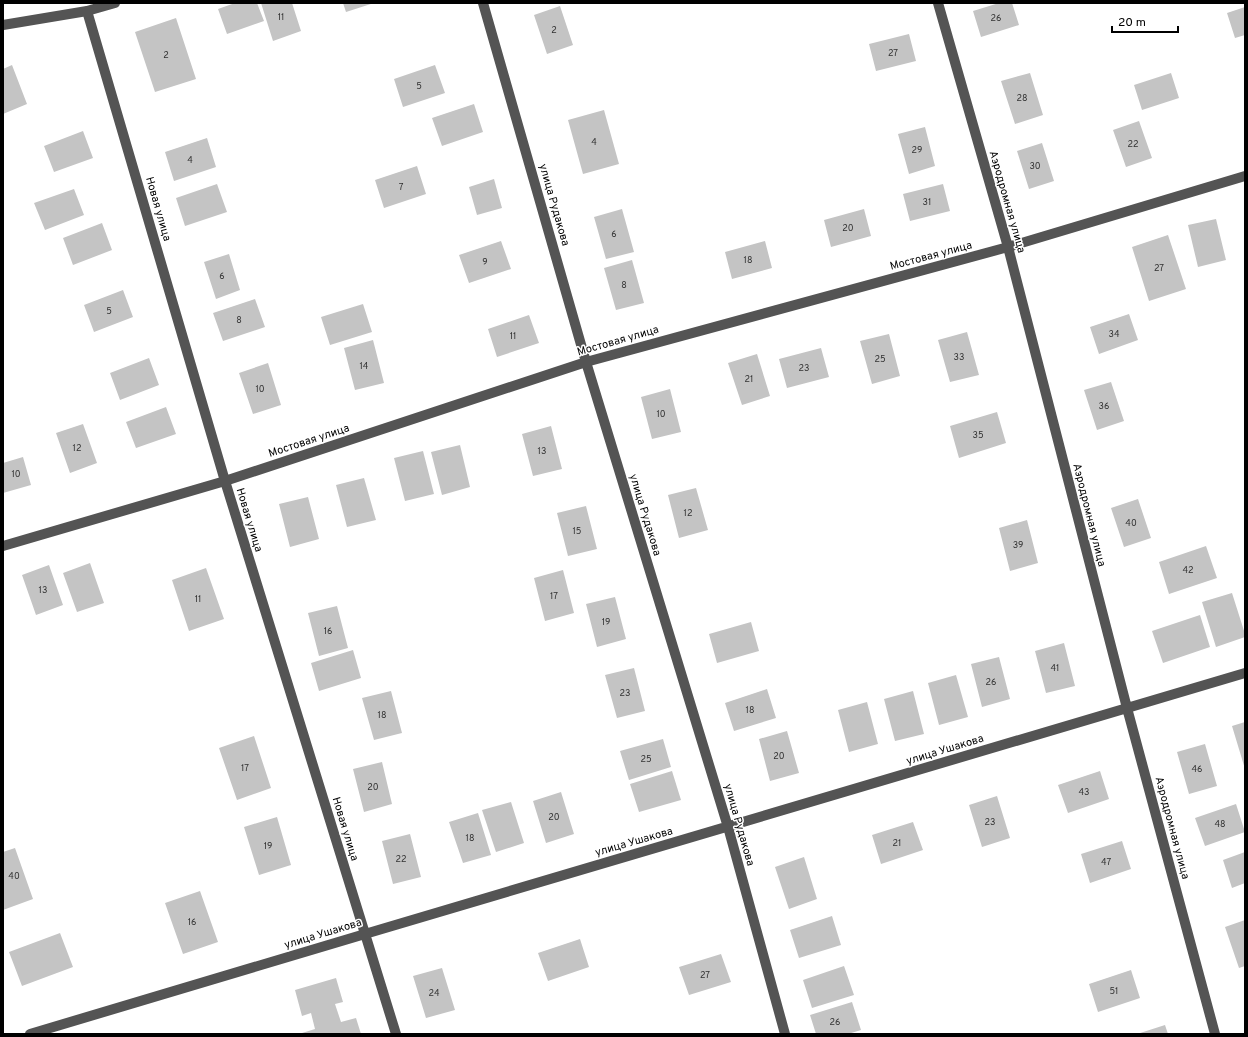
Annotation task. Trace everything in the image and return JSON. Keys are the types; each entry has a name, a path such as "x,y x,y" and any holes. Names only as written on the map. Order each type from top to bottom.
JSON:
{"street":[{"path":"3,25 87,11 115,3"},
{"name":"улица Рудакова","path":"484,3 586,362 728,826 785,1034"},
{"name":"Аэродромная улица","path":"938,3 1008,247 1127,708 1216,1034"},
{"name":"Новая улица","path":"87,11 225,481 396,1034"},
{"name":"Мостовая улица","path":"3,546 225,481 586,362 1008,247 1245,176"},
{"name":"улица Ушакова","path":"30,1034 1245,673"}],"building":[{"path":"235,3 257,3 264,21 227,34 218,9"},
{"path":"261,3 292,3 301,31 273,41"},
{"path":"343,3 374,3 346,12"},
{"path":"999,3 1012,3 1019,25 981,37 973,11"},
{"path":"560,6 573,45 547,54 534,15"},
{"path":"1245,7 1245,35 1235,38 1227,13"},
{"path":"176,18 196,79 155,92 135,32"},
{"path":"909,34 916,61 876,71 869,44"},
{"path":"12,65 27,104 3,114 3,69"},
{"path":"435,65 445,93 403,107 394,79"},
{"path":"1030,73 1043,115 1015,124 1001,81"},
{"path":"1171,73 1179,98 1142,110 1134,85"},
{"path":"474,104 483,132 442,146 432,118"},
{"path":"604,110 619,164 583,174 568,120"},
{"path":"1139,121 1152,158 1126,167 1113,130"},
{"path":"925,127 935,166 909,174 898,134"},
{"path":"83,131 93,158 54,172 44,146"},
{"path":"207,138 216,167 174,181 165,152"},
{"path":"1042,143 1054,181 1029,189 1017,151"},
{"path":"417,166 426,194 384,208 375,180"},
{"path":"494,179 502,208 477,215 469,187"},
{"path":"217,184 227,212 185,226 176,198"},
{"path":"943,184 950,211 910,221 903,194"},
{"path":"74,189 84,215 45,230 34,203"},
{"path":"622,209 634,252 606,259 594,217"},
{"path":"864,209 871,236 831,247 824,220"},
{"path":"1216,219 1226,260 1198,267 1188,225"},
{"path":"102,223 112,250 73,265 63,238"},
{"path":"1168,235 1186,289 1149,301 1132,247"},
{"path":"501,241 511,269 469,283 459,255"},
{"path":"765,241 772,268 732,279 725,252"},
{"path":"229,254 240,290 216,299 204,262"},
{"path":"632,260 644,303 616,310 604,268"},
{"path":"123,290 133,317 94,332 84,305"},
{"path":"255,299 265,327 223,341 213,313"},
{"path":"363,304 372,332 330,345 321,317"},
{"path":"1129,314 1138,340 1099,354 1090,327"},
{"path":"529,315 539,343 497,357 488,329"},
{"path":"967,332 979,375 950,382 938,340"},
{"path":"889,334 900,376 872,384 860,341"},
{"path":"373,340 384,383 355,390 344,348"},
{"path":"821,348 829,377 787,388 779,359"},
{"path":"757,354 770,396 742,405 728,363"},
{"path":"149,358 159,385 120,400 110,373"},
{"path":"268,363 281,405 253,414 239,373"},
{"path":"1111,382 1124,421 1097,430 1084,390"},
{"path":"670,389 681,432 652,439 641,397"},
{"path":"166,407 176,434 136,448 126,422"},
{"path":"997,412 1006,443 959,458 950,426"},
{"path":"83,424 97,463 70,473 56,433"},
{"path":"551,426 562,469 533,476 522,434"},
{"path":"460,445 470,487 442,495 431,452"},
{"path":"423,451 434,494 405,501 394,458"},
{"path":"23,457 31,485 3,493 3,463"},
{"path":"364,478 376,520 347,527 336,485"},
{"path":"696,488 708,530 679,538 668,495"},
{"path":"308,497 319,539 290,547 279,504"},
{"path":"1138,499 1151,538 1124,547 1111,508"},
{"path":"586,506 597,549 568,556 557,513"},
{"path":"1027,520 1038,563 1010,571 999,528"},
{"path":"1206,546 1217,578 1169,594 1159,562"},
{"path":"90,563 104,603 77,612 63,573"},
{"path":"49,565 63,605 36,615 22,575"},
{"path":"206,568 224,619 189,631 172,580"},
{"path":"563,570 574,613 545,621 534,578"},
{"path":"1232,593 1245,637 1216,647 1202,602"},
{"path":"615,597 626,639 597,647 586,604"},
{"path":"337,606 348,648 319,656 308,613"},
{"path":"1200,615 1210,647 1163,663 1152,631"},
{"path":"751,622 759,651 717,663 709,634"},
{"path":"1064,643 1075,686 1046,693 1035,651"},
{"path":"353,650 361,678 319,691 311,663"},
{"path":"999,657 1010,699 982,707 971,664"},
{"path":"634,668 645,711 617,718 605,675"},
{"path":"956,675 968,717 939,725 928,683"},
{"path":"767,689 776,718 734,731 725,703"},
{"path":"391,691 402,733 374,740 362,698"},
{"path":"913,691 924,734 895,741 884,699"},
{"path":"867,702 878,744 849,752 838,710"},
{"path":"1245,722 1245,769 1232,726"},
{"path":"787,731 799,773 770,781 759,739"},
{"path":"254,736 271,788 237,800 219,748"},
{"path":"663,739 671,767 629,780 620,751"},
{"path":"1205,744 1217,786 1189,794 1177,752"},
{"path":"382,762 392,804 364,812 353,769"},
{"path":"672,771 681,800 639,812 630,784"},
{"path":"1100,771 1109,799 1068,813 1058,785"},
{"path":"561,792 574,834 546,843 533,801"},
{"path":"997,796 1010,838 982,847 969,805"},
{"path":"511,802 524,843 496,852 482,810"},
{"path":"1236,804 1245,832 1205,846 1195,818"},
{"path":"478,813 491,855 463,863 449,822"},
{"path":"277,817 291,865 259,875 244,827"},
{"path":"913,822 923,850 881,864 872,835"},
{"path":"410,834 421,877 393,884 382,841"},
{"path":"1122,841 1131,869 1090,883 1081,854"},
{"path":"15,848 33,899 3,910 3,852"},
{"path":"1245,852 1245,883 1232,888 1223,860"},
{"path":"804,857 817,899 789,909 775,867"},
{"path":"200,891 218,942 183,954 165,903"},
{"path":"832,916 841,945 799,958 790,930"},
{"path":"1245,920 1245,966 1239,968 1225,927"},
{"path":"60,933 73,967 22,986 9,952"},
{"path":"580,939 589,967 548,981 538,953"},
{"path":"721,954 731,982 689,995 679,967"},
{"path":"844,966 854,995 812,1008 803,980"},
{"path":"442,968 455,1010 426,1018 413,976"},
{"path":"1131,970 1140,998 1098,1012 1089,984"},
{"path":"336,978 343,1002 335,1004 341,1022 356,1018 361,1034 303,1034 302,1033 315,1029 311,1013 302,1016 295,990"},
{"path":"852,1002 861,1030 848,1034 816,1034 810,1015"},
{"path":"1165,1025 1168,1034 1137,1034"}]}
